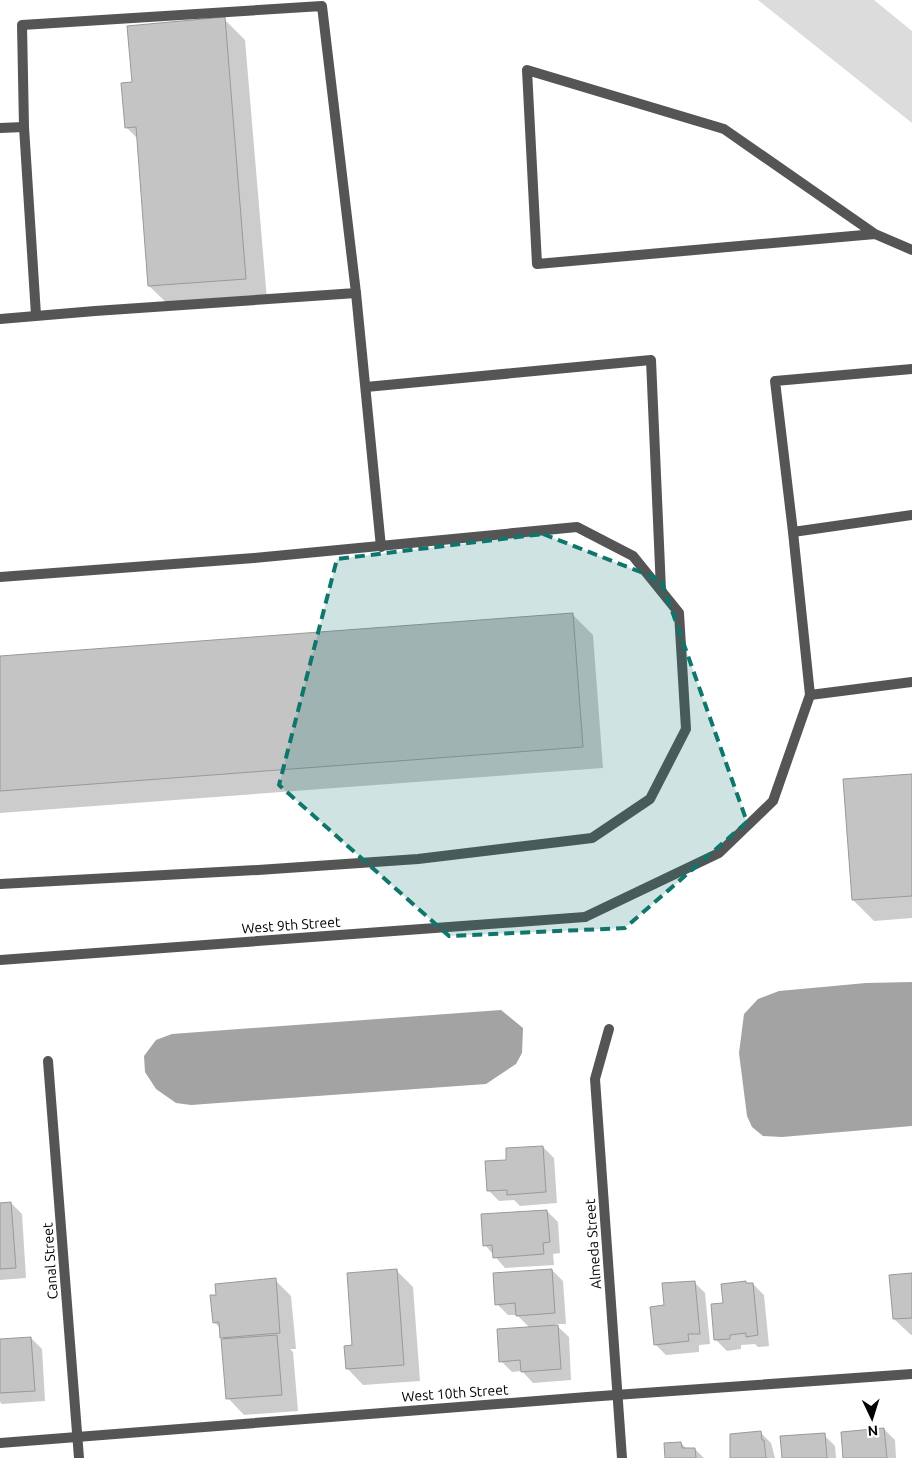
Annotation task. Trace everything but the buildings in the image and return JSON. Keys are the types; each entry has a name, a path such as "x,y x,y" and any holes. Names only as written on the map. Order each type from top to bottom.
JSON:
{"street":[{"path":"36,316 24,126 22,25 322,6 356,294 381,547"},
{"path":"875,234 537,264 527,70 724,129 875,234 912,250"},
{"path":"0,128 24,126"},
{"path":"0,320 356,294"},
{"path":"366,388 651,360 661,590"},
{"path":"912,368 775,381 794,532 810,695 912,682"},
{"path":"794,532 912,515"},
{"path":"0,577 381,547 577,527 633,556 679,613 686,729 650,799 592,838 418,858 258,870 0,884"},
{"name":"West 9th Street","path":"0,960 585,917 719,853 773,801 810,695"},
{"name":"Almeda Street","path":"609,1029 595,1078 622,1458"},
{"name":"Canal Street","path":"48,1061 79,1458"},
{"name":"West 10th Street","path":"0,1443 912,1374"}],"highlighted area":[{"path":"543,534 661,580 747,822 625,928 449,936 279,785 337,559"}],"shaded area":[{"path":"758,0 874,0 912,31 912,123"},
{"path":"912,982 912,1126 782,1137 763,1136 752,1127 747,1116 739,1053 744,1014 758,999 779,991 866,983"},
{"path":"501,1010 523,1028 522,1053 516,1064 486,1084 191,1105 176,1103 156,1089 145,1072 144,1056 156,1040 172,1034"}]}
